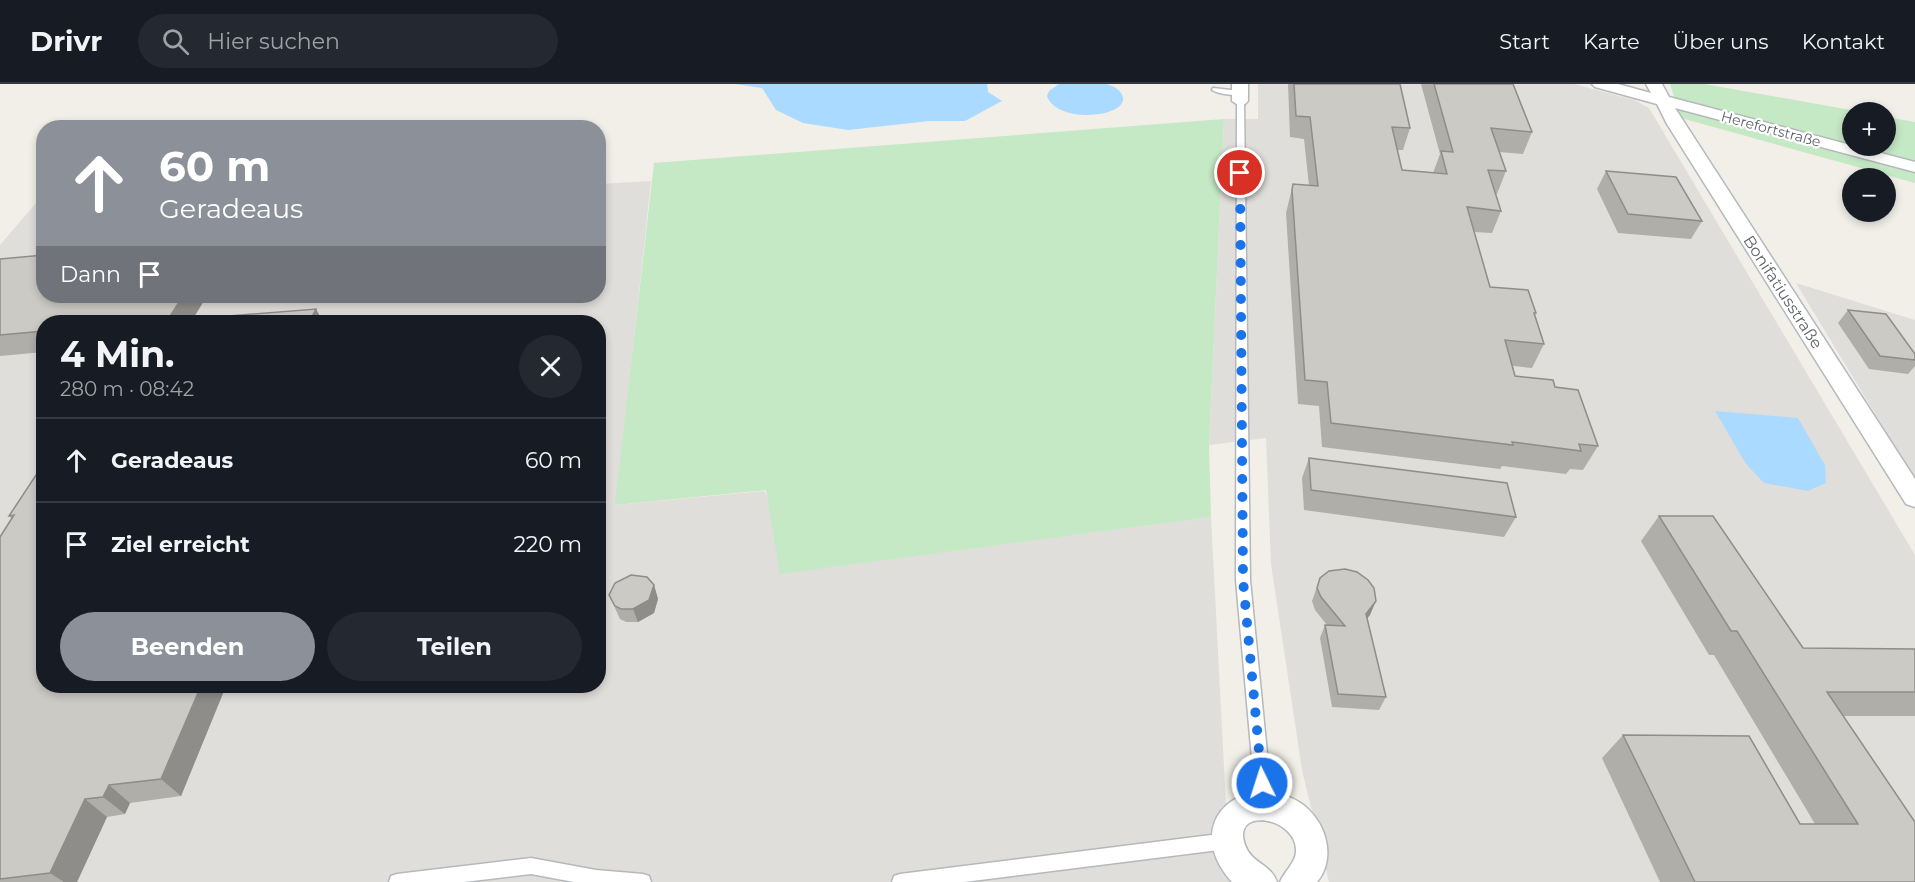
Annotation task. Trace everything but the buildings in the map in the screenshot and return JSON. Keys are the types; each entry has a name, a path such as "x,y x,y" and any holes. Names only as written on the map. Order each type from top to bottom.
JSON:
{"street":[{"name":"Herefortstraße","path":"1600,84 1658,92 1915,167"},
{"name":"Bonifatiusstraße","path":"1658,92 1688,144 1915,498"},
{"path":"1262,882 1242,870 1232,858 1227,841 1227,831 1231,820 1239,811 1264,804 1277,807 1290,814 1302,824 1310,837 1313,850 1312,863 1306,874 1296,882"}],"lane":[{"path":"1216,90 1240,93 1243,580 1264,804"},
{"path":"900,882 1227,841"},
{"path":"397,882 531,866 596,878 643,882"}],"shaded area":[{"path":"1258,84 1574,84 1634,100 1649,108 1915,555 1915,882 1329,882 1302,770 1271,564 1266,438 1209,445 1224,119 1258,119"},
{"path":"651,181 616,505 765,491 792,572 1211,517 1230,882 0,882 0,245 36,203 36,303 606,303 606,184"},
{"path":"1796,283 1915,320 1915,480"}],"green space":[{"path":"1670,84 1704,84 1842,108 1842,156 1896,156 1896,119 1915,122 1915,183 1896,178 1896,168 1861,168 1681,118"},
{"path":"1224,119 1209,445 1211,517 780,574 766,490 615,505 654,163"}],"water":[{"path":"735,84 987,84 988,92 1002,101 965,121 929,121 848,130 803,123 776,110 762,88"},
{"path":"1059,84 1108,84 1120,91 1123,101 1118,108 1094,115 1065,112 1054,105 1047,96 1049,91"},
{"path":"1715,411 1798,418 1825,465 1826,483 1808,491 1764,483 1746,464"}],"route":[{"path":"1240,173 1243,580 1262,783"}]}
